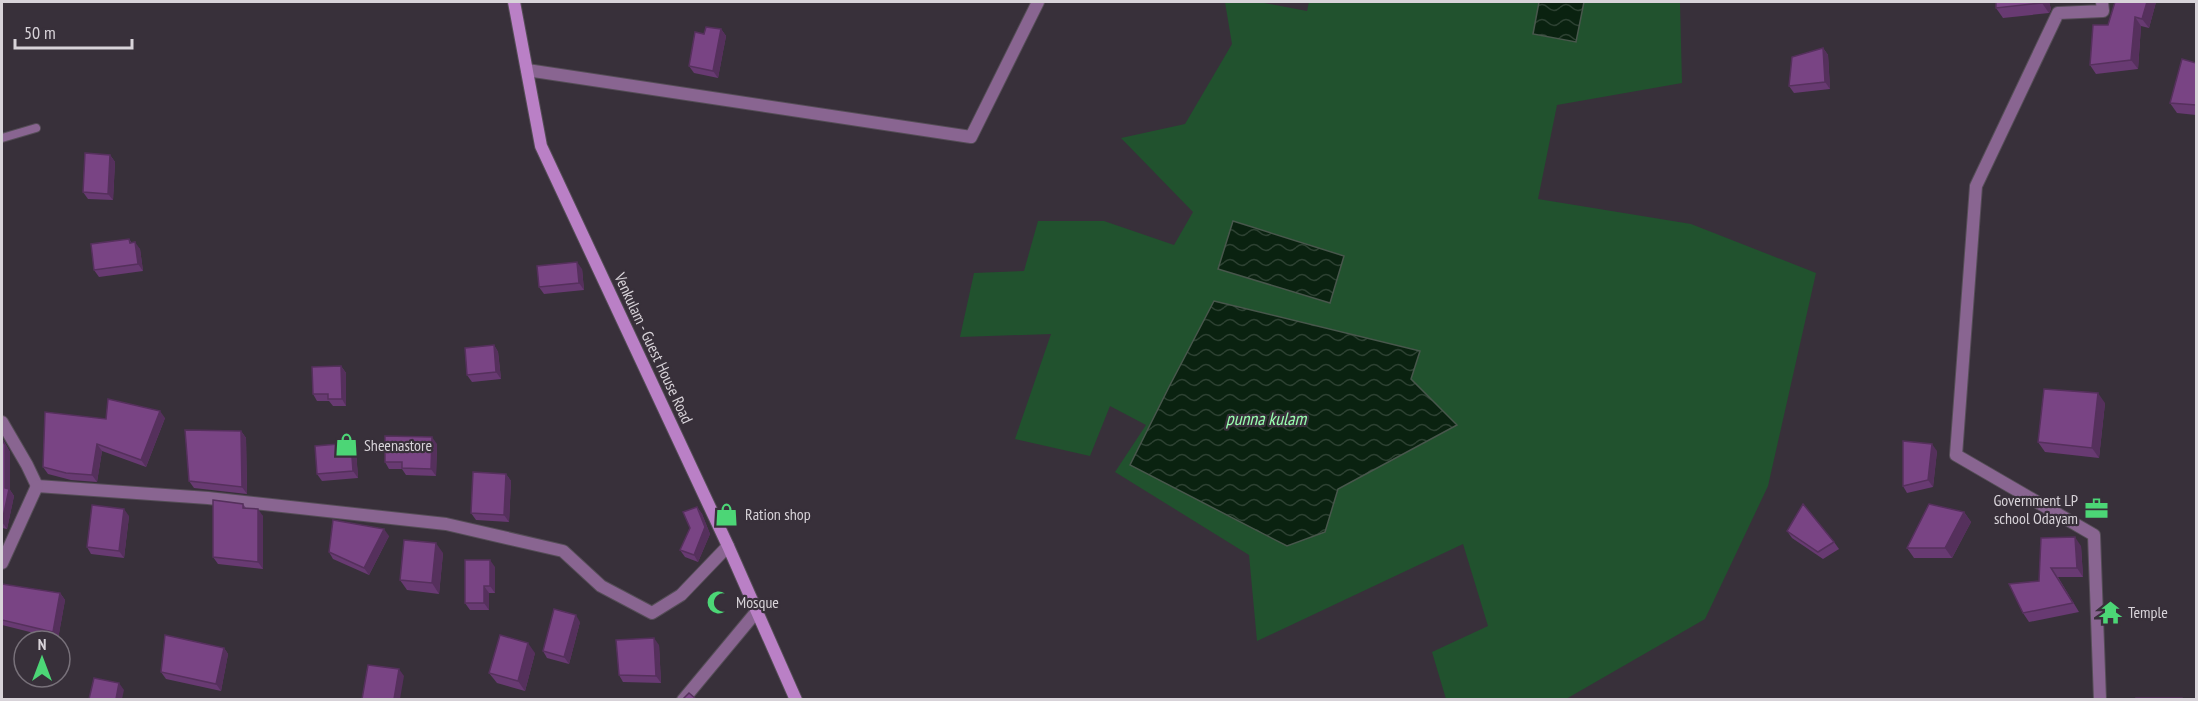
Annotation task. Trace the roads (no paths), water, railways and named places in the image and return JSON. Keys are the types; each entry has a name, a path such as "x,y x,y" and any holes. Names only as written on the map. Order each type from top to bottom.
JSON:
{"main road":[{"name":"Venkulam - Guest House Road","path":"514,2 541,146 728,546 795,699"}],"street":[{"path":"527,70 971,137 1038,2"},
{"path":"2100,699 2094,535 1956,455 1976,186 2058,13 2103,11 2102,2"},
{"path":"2,423 23,456 36,486 2,563"},
{"path":"36,486 208,498 446,524 563,551 601,586 652,613 681,595 728,546"},
{"path":"683,699 757,612"}],"lane":[{"path":"2,138 36,128"}],"water":[{"path":"1539,2 1584,2 1576,42 1533,34"},
{"path":"1233,221 1344,256 1330,303 1218,269"},
{"name":"punna kulam","path":"1214,301 1420,351 1411,379 1457,425 1338,489 1325,532 1287,546 1130,465"}],"place":[{"name":"Sheenastore","path":"346,445"},
{"name":"Government LP school Odayam","path":"2096,509"},
{"name":"Ration shop","path":"727,514"},
{"name":"Mosque","path":"718,602"},
{"name":"Temple","path":"2110,612"}]}
